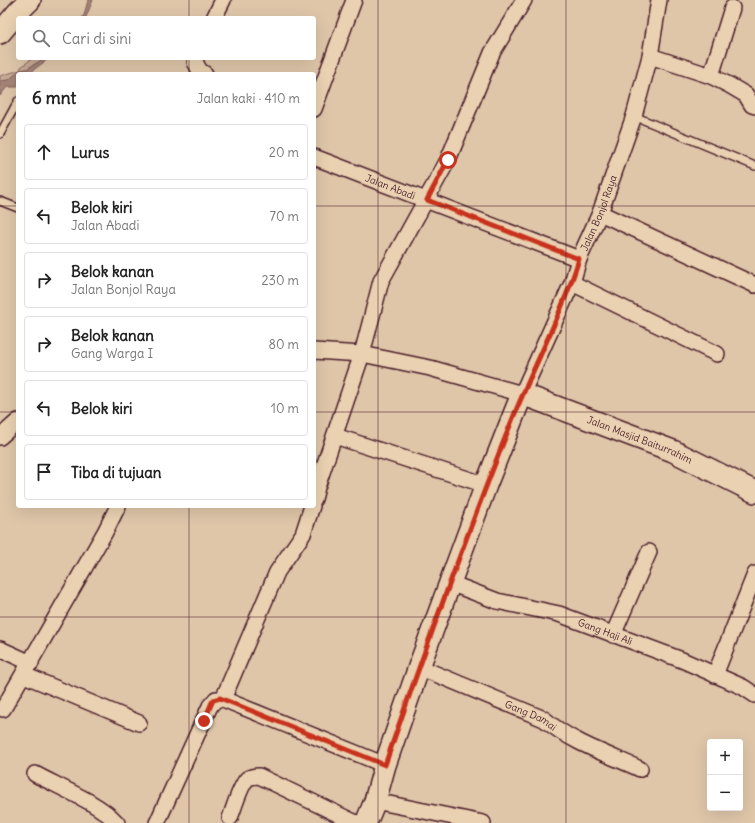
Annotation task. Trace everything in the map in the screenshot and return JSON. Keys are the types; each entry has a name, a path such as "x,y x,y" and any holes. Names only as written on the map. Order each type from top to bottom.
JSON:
{"street":[{"path":"0,33 30,0"},
{"path":"215,16 223,0"},
{"path":"316,104 354,0"},
{"path":"316,493 362,354 381,281 448,160 492,53 524,0"},
{"path":"645,0 655,0"},
{"name":"Jalan Bonjol Raya","path":"366,823 375,801 385,765 419,667 486,485 522,394 572,283 579,259 600,212 634,116 650,56 659,0"},
{"path":"711,76 732,8"},
{"path":"650,56 711,76 746,95 752,105 755,106"},
{"path":"196,60 195,62 202,72"},
{"name":"Jalan Abadi","path":"316,158 579,259"},
{"path":"600,212 755,285"},
{"path":"572,283 717,354"},
{"path":"316,351 362,354 430,368 522,394"},
{"name":"Jalan Masjid Baiturrahim","path":"522,394 673,452 755,492"},
{"path":"0,437 16,423"},
{"path":"335,436 486,485"},
{"path":"3,709 28,669 117,508"},
{"path":"223,699 277,572 303,534 311,508"},
{"path":"613,635 649,552"},
{"path":"715,675 755,574"},
{"name":"Gang Haji Ali","path":"450,583 497,600 559,614 648,647 743,687 755,695"},
{"path":"0,649 28,669 139,723"},
{"name":"Gang Damai","path":"419,667 544,719 554,728 640,769"},
{"path":"157,823 210,706 216,698 223,699 385,765"},
{"path":"34,774 105,812 117,823"},
{"path":"230,818 248,778 260,776 356,823"},
{"path":"375,801 483,823"}],"lane":[{"path":"0,134 2,124 16,104"},
{"path":"634,116 755,166"},
{"path":"0,201 16,207"}],"shaded area":[{"path":"88,0 93,0 86,16 83,16"},
{"path":"30,60 42,60 27,69 20,70 21,67"},
{"path":"42,60 46,60 32,72 18,72 20,70 27,69"},
{"path":"20,70 16,72 9,80 0,84 0,76"},
{"path":"16,74 16,87 7,87 0,96 0,81 9,80"}],"route":[{"path":"204,721 213,700 220,698 385,765 419,667 486,485 522,394 572,283 579,259 427,200 448,160"}]}
